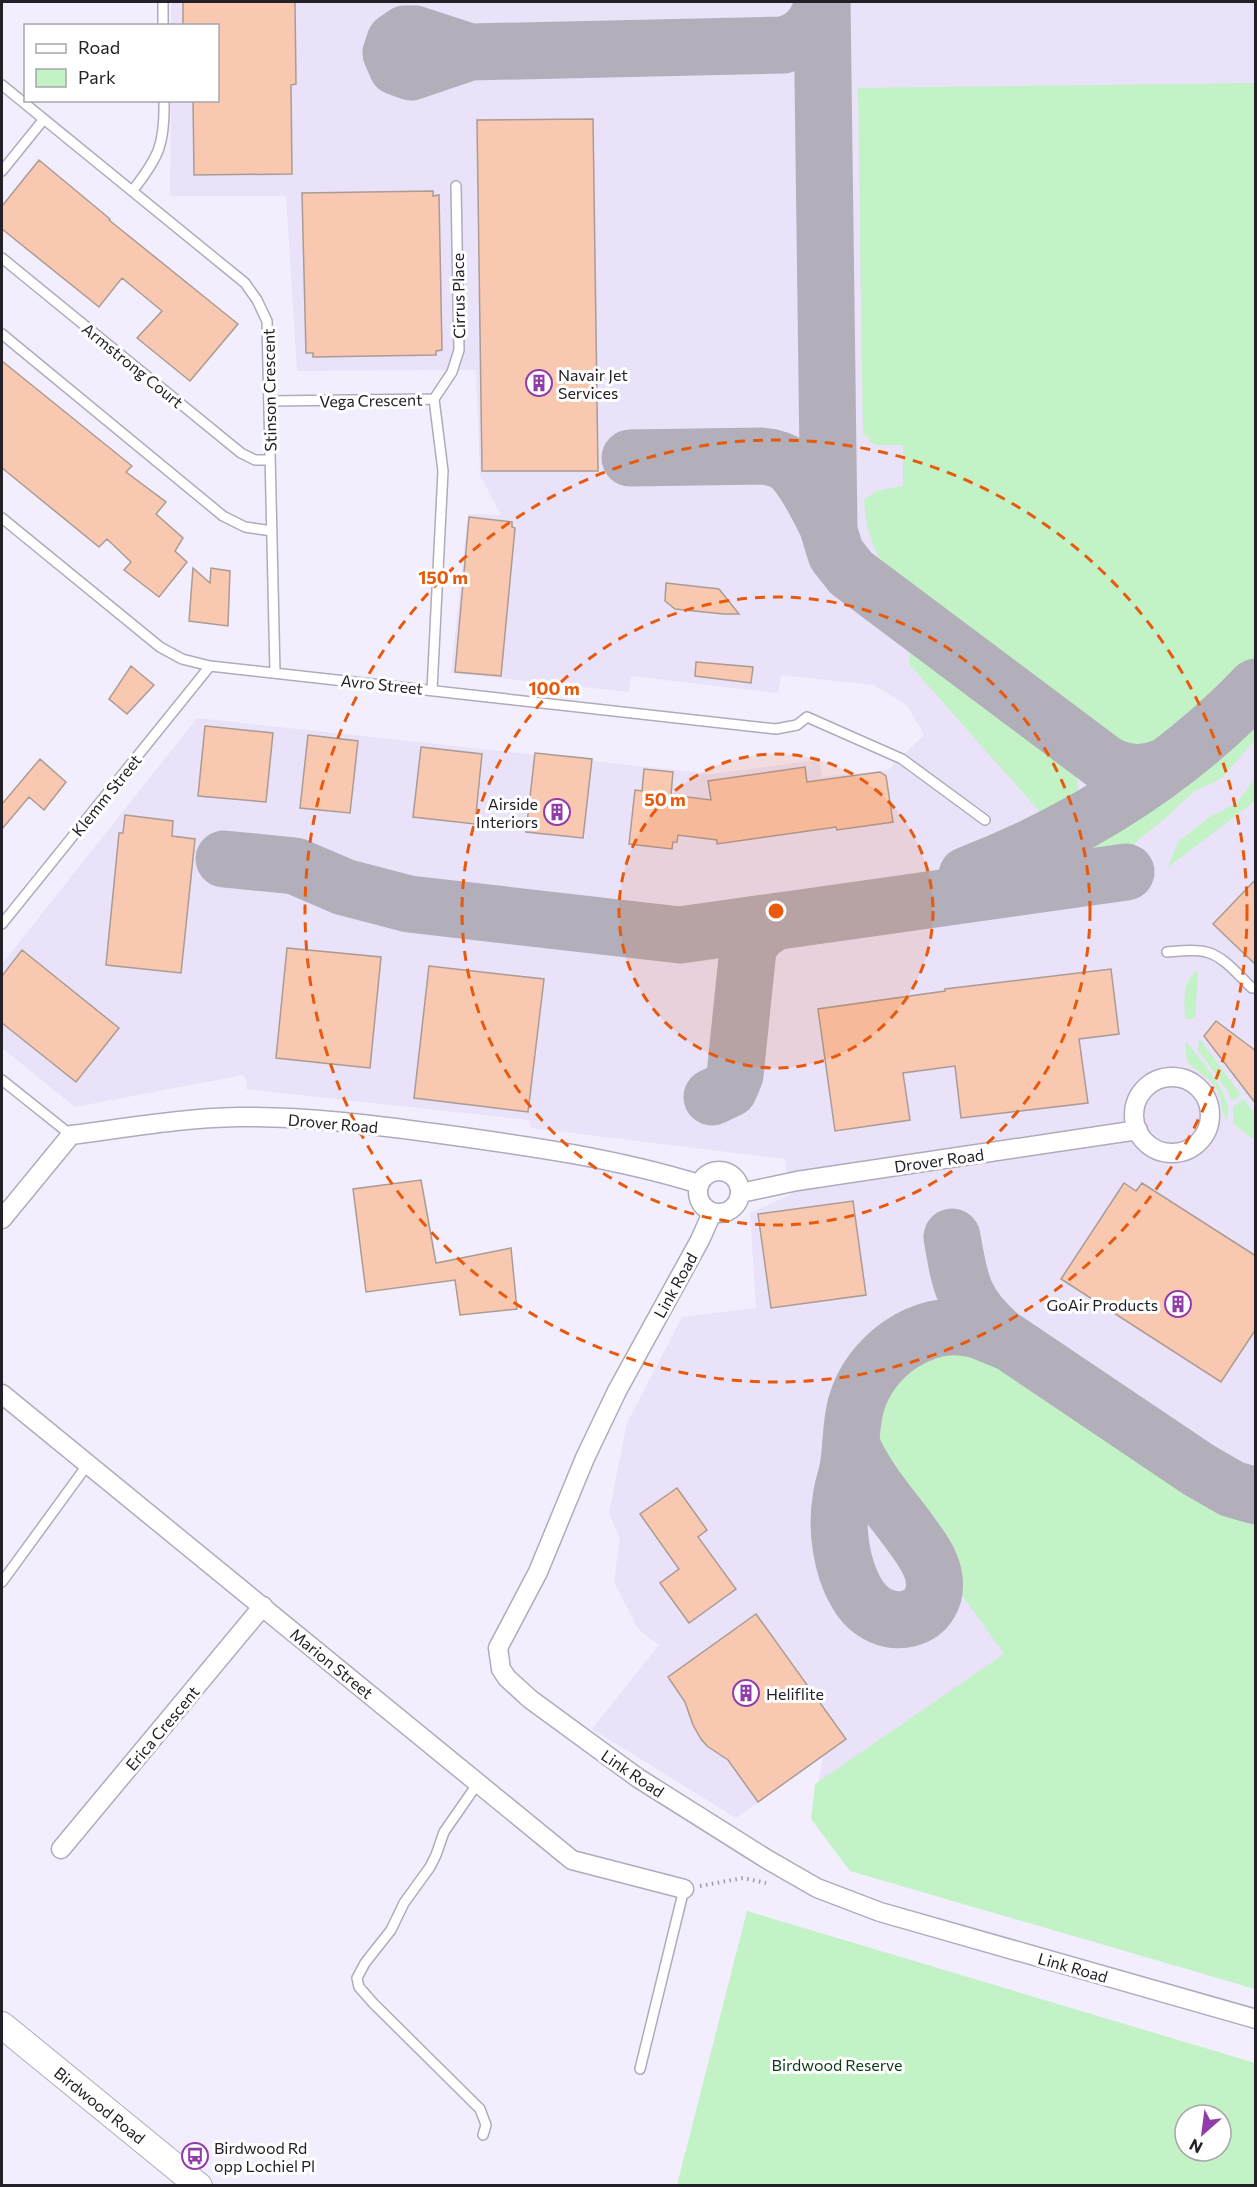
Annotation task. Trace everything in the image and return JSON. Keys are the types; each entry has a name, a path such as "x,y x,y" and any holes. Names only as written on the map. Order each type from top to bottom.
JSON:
{"main road":[{"name":"Birdwood Road","path":"2,2025 200,2186"}],"street":[{"path":"1180,1078 1200,1090 1207,1100 1210,1119 1208,1129 1196,1145 1188,1150 1178,1153 1159,1150 1150,1146 1138,1130 1135,1107 1147,1087 1157,1081 1180,1078"},
{"name":"Drover Road","path":"71,1135 237,1117 301,1119 364,1124 598,1158 648,1169 699,1184"},
{"name":"Drover Road","path":"741,1193 797,1181 1138,1130"},
{"path":"2,1219 71,1135"},
{"path":"723,1171 736,1178 741,1193 737,1205 726,1213 712,1213 698,1198 699,1184 709,1173 723,1171"},
{"name":"Link Road","path":"712,1213 700,1240 617,1391 580,1469 538,1572 498,1648 501,1669 517,1688 638,1778 817,1888 880,1912 1256,2019"},
{"name":"Marion Street","path":"2,1394 572,1860 684,1889"},
{"name":"Erica Crescent","path":"61,1849 263,1606"}],"lane":[{"path":"163,2 163,24"},
{"name":"Stinson Crescent","path":"2,85 245,283 257,300 267,321 275,673"},
{"path":"133,190 152,166 158,153 164,130 164,102"},
{"path":"2,171 44,119"},
{"name":"Cirrus Place","path":"434,399 452,372 459,350 456,186"},
{"name":"Armstrong Court","path":"2,258 241,453 255,459 270,460"},
{"path":"2,334 223,516 245,527 272,531"},
{"name":"Vega Crescent","path":"269,401 434,399 443,471 432,690"},
{"name":"Avro Street","path":"2,518 160,647 182,659 210,666 776,729 797,724 807,717 902,759 985,820"},
{"name":"Klemm Street","path":"2,924 210,666"},
{"path":"1167,952 1210,953 1221,959 1252,988"},
{"path":"2,1080 71,1135"},
{"path":"2,1582 88,1464"},
{"path":"478,1783 444,1832 433,1861 404,1903 391,1930 364,1963 357,1978 359,1987 369,1998 480,2109 486,2125 483,2135"},
{"path":"640,2069 684,1889"}],"path":[{"path":"684,1889 743,1878 775,1884 795,1876"}],"shaded area":[{"path":"171,2 1255,2 1255,1989 812,1819 823,1757 736,1818 592,1729 659,1645 639,1630 614,1582 620,1538 609,1513 627,1423 682,1317 756,1308 750,1213 790,1195 785,1159 532,1128 528,1120 246,1089 247,1081 243,1075 75,1107 2,1048 2,964 197,718 712,774 819,760 822,777 888,770 924,735 907,705 874,685 781,675 778,693 631,676 629,692 451,673 468,514 501,515 480,475 476,370 297,371 286,196 170,196 171,102 219,102 219,24 171,24"}],"green space":[{"path":"1255,83 1255,658 1207,708 1179,733 1154,748 1135,749 1117,743 893,574 880,558 871,540 864,500 876,491 903,486 903,445 876,445 869,442 869,437 863,436 858,88"},
{"path":"909,647 915,647 1068,763 1077,779 1073,802 1051,817 1040,812 910,665"},
{"path":"1255,713 1255,740 1222,778 1193,792 1132,847 1125,851 1081,859 1080,856 1091,839 1180,780 1212,754"},
{"path":"1255,778 1255,801 1168,867 1178,842 1208,818 1237,803"},
{"path":"1196,971 1198,974 1195,1019 1185,1019 1186,987"},
{"path":"1199,1038 1241,1095 1232,1101 1198,1050"},
{"path":"1185,1040 1221,1090 1228,1111 1226,1119 1215,1087 1187,1062"},
{"path":"1244,1099 1255,1115 1255,1140 1233,1124 1233,1107"},
{"path":"959,1341 990,1350 1211,1500 1255,1516 1255,1989 850,1871 811,1819 815,1784 1004,1654 870,1465 865,1439 866,1417 872,1395 898,1359 909,1349 918,1345"},
{"name":"Birdwood Reserve","path":"747,1911 1255,2063 1255,2185 677,2185"}],"building":[{"path":"183,2 295,2 296,84 291,85 292,174 194,175 193,102 219,102 219,24 183,24"},
{"path":"593,119 598,471 482,471 477,120"},
{"path":"39,160 238,324 190,381 137,338 162,311 122,278 99,307 2,229 2,206"},
{"path":"433,191 433,196 439,195 442,350 436,351 436,355 313,357 313,353 306,353 302,193"},
{"path":"2,361 132,466 126,472 166,502 156,514 183,538 175,551 187,562 159,597 124,570 131,562 107,539 99,547 2,468"},
{"path":"469,517 512,522 512,527 515,528 501,676 455,672"},
{"path":"193,568 210,583 211,568 230,571 228,626 189,621"},
{"path":"666,583 719,589 739,614 675,609 665,601"},
{"path":"696,662 753,667 751,683 695,676"},
{"path":"131,666 154,685 127,714 109,699"},
{"path":"205,726 273,733 266,802 198,796"},
{"path":"308,735 358,741 350,813 300,808"},
{"path":"421,747 482,754 475,824 413,817"},
{"name":"Airside Interiors","path":"535,753 592,759 583,838 526,832"},
{"path":"40,759 66,782 44,810 29,797 2,829 2,804"},
{"path":"805,767 807,782 880,772 886,776 893,822 837,830 836,827 717,844 717,840 678,835 677,842 673,842 672,849 629,844 635,790 642,791 644,769 673,772 671,795 711,800 708,781"},
{"path":"125,815 173,821 172,836 195,839 181,973 106,965 119,833 123,833"},
{"path":"1256,879 1256,965 1213,924"},
{"path":"287,948 381,957 370,1068 276,1058"},
{"path":"22,950 119,1028 76,1082 2,1023 2,976"},
{"path":"429,966 544,979 528,1112 414,1098"},
{"path":"1111,969 1119,1034 1079,1039 1088,1103 961,1118 955,1066 903,1073 910,1120 835,1131 818,1009 945,991 945,989"},
{"path":"1216,1021 1256,1051 1256,1104 1204,1036"},
{"path":"421,1180 436,1263 511,1248 517,1309 460,1315 455,1280 366,1292 353,1189"},
{"name":"GoAir Products","path":"1124,1183 1136,1191 1142,1183 1256,1256 1256,1329 1221,1382 1061,1279"},
{"path":"853,1201 866,1295 771,1308 758,1214"},
{"path":"677,1488 707,1530 698,1537 736,1589 689,1623 660,1583 679,1569 640,1514"},
{"name":"Heliflite","path":"756,1614 846,1739 758,1802 728,1760 707,1746 701,1739 685,1702 668,1677"}],"taxiway":[{"path":"822,2 829,531 836,554 851,573 1106,764 1129,772 1152,771 1168,765"},
{"path":"470,52 415,34 405,34 395,41 391,53 397,67 411,72 470,52 783,45 797,40 813,26 822,5"},
{"path":"630,458 762,456 780,460 789,465 800,477 829,529"},
{"path":"967,875 1047,840 1122,797 1158,773 1192,746 1256,687"},
{"path":"224,859 295,866 344,887 409,904 680,935 1126,872"},
{"path":"712,1097 729,1089 735,1075 748,949 760,932 778,921"},
{"path":"952,1237 965,1292 978,1314 1000,1336 1199,1470 1232,1489 1256,1496"},
{"path":"851,1444 869,1478 926,1556 931,1567 934,1590 930,1603 921,1613 909,1618 895,1620 881,1616 867,1607 856,1592 843,1559 840,1510 856,1405 863,1387 885,1357 900,1344 917,1335 935,1329 955,1327 974,1329 1008,1342"}],"place":[{"name":"Navair Jet Services","path":"539,383"},
{"name":"Airside Interiors","path":"557,812"},
{"name":"GoAir Products","path":"1178,1304"},
{"name":"Heliflite","path":"746,1693"},
{"name":"Birdwood Rd opp Lochiel Pl","path":"195,2156"}]}
